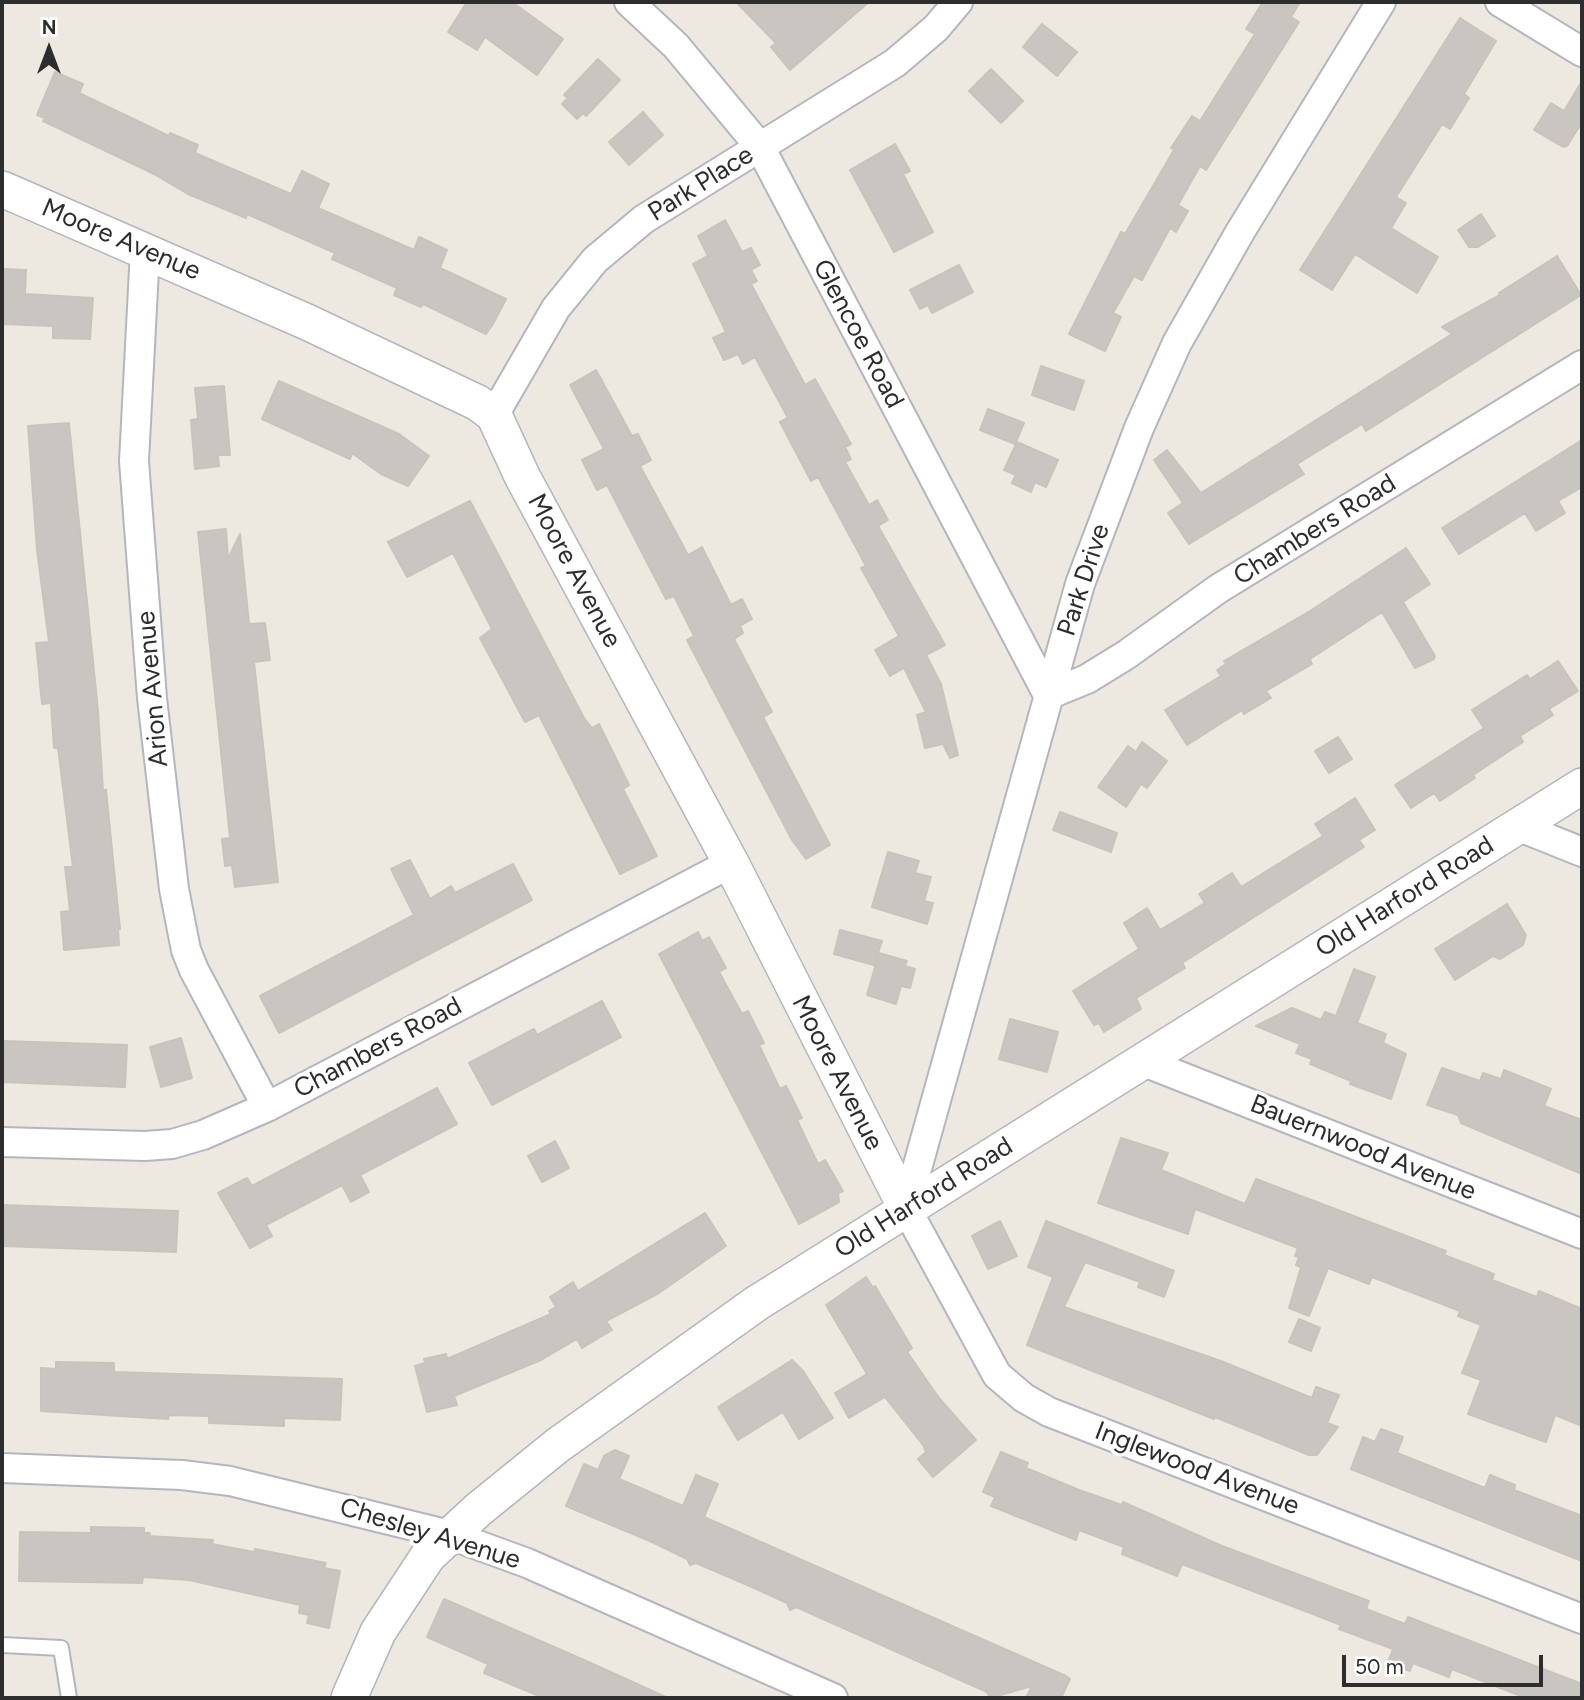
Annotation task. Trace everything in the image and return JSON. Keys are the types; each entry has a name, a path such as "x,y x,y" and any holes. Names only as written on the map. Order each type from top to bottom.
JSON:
{"street":[{"name":"Glencoe Road","path":"629,2 676,46 760,147 1048,695"},
{"name":"Park Place","path":"495,415 556,308 595,260 644,219 895,64 936,28 958,2"},
{"name":"Park Drive","path":"906,1208 1048,695 1101,527 1139,428 1177,343 1284,157 1381,2"},
{"path":"1500,2 1582,52"},
{"name":"Moore Avenue","path":"2,189 145,250 461,394 495,415 522,476 731,863 906,1208"},
{"name":"Arion Avenue","path":"145,250 134,461 152,698 174,889 186,950 194,970 267,1107"},
{"name":"Chambers Road","path":"1048,695 1107,667 1218,589 1582,365"},
{"name":"Old Harford Road","path":"349,1698 363,1661 396,1601 428,1556 558,1446 695,1345 906,1208 1144,1062 1582,786"},
{"path":"1517,826 1582,852"},
{"name":"Chambers Road","path":"2,1142 172,1144 203,1135 267,1107 731,863"},
{"name":"Bauernwood Avenue","path":"1144,1062 1582,1234"},
{"name":"Inglewood Avenue","path":"906,1208 997,1375 1024,1398 1049,1412 1582,1619"},
{"name":"Chesley Avenue","path":"2,1468 129,1472 230,1481 450,1535 527,1563 833,1698"}],"lane":[{"path":"2,1646 61,1648 69,1698"}],"building":[{"path":"467,2 512,2 563,39 537,75 485,37 477,50 448,32"},
{"path":"736,2 869,2 790,70 771,47 776,43"},
{"path":"1263,2 1300,2 1291,17 1299,22 1206,170 1200,166 1178,205 1188,211 1176,232 1170,228 1142,280 1134,276 1113,313 1121,317 1105,351 1069,334 1121,232 1125,234 1174,150 1171,148 1192,116 1200,121 1255,34 1246,29"},
{"path":"1460,18 1496,41 1464,94 1469,98 1450,129 1442,124 1396,197 1406,203 1391,228 1438,257 1417,293 1355,254 1332,290 1300,270"},
{"path":"1042,24 1077,52 1057,76 1023,47"},
{"path":"598,59 620,80 586,116 583,113 577,119 562,104 568,98 564,95"},
{"path":"991,69 1023,101 1001,123 969,91"},
{"path":"55,72 83,84 79,93 169,136 170,133 198,145 195,153 291,194 302,171 329,184 318,208 414,250 419,237 447,250 440,268 506,299 493,324 486,334 423,304 421,307 394,295 397,288 332,259 335,253 247,214 246,218 188,194 152,173 43,121 45,118 37,115"},
{"path":"1582,81 1582,122 1567,146 1563,147 1534,130 1551,103 1564,111"},
{"path":"643,112 663,135 629,165 609,142"},
{"path":"895,144 910,171 903,174 933,232 894,252 850,170"},
{"path":"1481,214 1495,236 1478,247 1469,247 1458,230"},
{"path":"725,220 742,252 751,248 760,265 751,270 757,281 751,284 805,385 815,379 851,444 845,447 851,459 845,462 869,505 877,500 888,520 878,526 945,645 926,655 941,684 958,755 950,758 943,744 925,748 917,715 926,712 904,668 890,676 875,650 899,636 861,568 866,566 818,477 811,481 780,422 788,418 755,357 743,364 738,354 724,360 713,338 726,332 693,264 708,256 698,236"},
{"path":"1557,256 1581,295 1366,431 1362,424 1297,464 1304,474 1189,544 1168,513 1183,503 1154,460 1167,450 1201,493 1452,334 1442,327 1500,295 1499,293"},
{"path":"959,265 973,292 932,313 928,305 920,309 910,290"},
{"path":"2,269 26,270 25,294 93,298 90,339 53,338 53,326 2,324"},
{"path":"1041,366 1084,381 1074,410 1032,395"},
{"path":"596,370 632,436 638,434 651,460 640,466 688,555 702,547 731,605 742,599 752,619 740,626 743,633 734,639 772,712 763,717 830,845 806,859 792,840 687,640 694,636 674,596 666,599 607,485 597,490 582,460 604,449 570,385"},
{"path":"279,381 399,434 429,456 408,486 381,474 352,453 350,459 262,419"},
{"path":"224,386 230,455 218,455 219,466 195,469 191,420 198,419 195,388"},
{"path":"988,409 1024,423 1015,444 980,430"},
{"path":"69,423 98,711 103,790 106,790 120,929 119,945 64,950 61,912 70,911 65,867 73,867 58,748 54,748 51,703 42,704 36,643 49,642 37,550 28,426"},
{"path":"1582,440 1582,487 1558,501 1565,513 1536,531 1525,513 1459,554 1442,528"},
{"path":"1017,442 1058,460 1046,487 1035,482 1031,492 1012,483 1016,475 1004,470"},
{"path":"470,501 584,718 592,728 599,724 629,785 623,789 657,856 620,874 539,715 525,722 480,638 492,629 453,553 407,577 388,542"},
{"path":"226,529 228,559 240,534 249,624 265,623 270,660 254,662 278,882 235,887 232,865 225,866 222,839 230,838 198,532"},
{"path":"1406,548 1430,584 1403,602 1435,656 1434,659 1415,668 1382,612 1310,659 1312,664 1266,691 1271,698 1244,714 1242,710 1187,745 1165,710 1221,676 1217,670 1226,664 1224,661 1310,611"},
{"path":"1558,661 1578,691 1549,709 1553,715 1520,736 1523,742 1473,775 1475,778 1440,801 1434,793 1411,808 1395,785 1484,728 1472,710 1527,675 1530,679"},
{"path":"1338,737 1352,759 1329,773 1315,751"},
{"path":"1142,742 1167,761 1147,788 1141,784 1126,807 1098,787 1128,746 1136,752"},
{"path":"1355,798 1375,830 1359,840 1364,847 1182,963 1185,968 1136,998 1141,1009 1104,1032 1099,1023 1094,1025 1073,991 1139,949 1124,923 1147,908 1160,930 1205,903 1199,894 1232,873 1241,887 1323,836 1315,824"},
{"path":"1060,812 1117,833 1111,852 1053,830"},
{"path":"888,852 919,861 915,873 931,877 924,901 933,903 927,924 872,907"},
{"path":"410,860 430,899 451,886 455,893 513,864 532,900 279,1033 260,996 414,915 391,869"},
{"path":"1507,904 1526,935 1523,945 1500,959 1493,956 1455,980 1435,949"},
{"path":"840,930 882,941 874,965 834,954"},
{"path":"698,932 702,941 709,937 726,968 719,972 742,1014 748,1011 764,1043 759,1045 780,1089 786,1086 802,1118 797,1120 818,1164 825,1160 843,1191 838,1193 839,1202 799,1224 659,954"},
{"path":"879,953 907,961 905,966 915,969 910,988 901,986 896,1004 867,995"},
{"path":"1354,969 1375,977 1357,1023 1386,1034 1383,1043 1406,1054 1391,1099 1350,1084 1351,1081 1310,1064 1312,1059 1296,1053 1300,1044 1256,1026 1292,1008 1321,1020 1325,1012 1336,1016"},
{"path":"602,1001 621,1037 492,1105 469,1063 534,1029 537,1035"},
{"path":"1010,1019 1058,1032 1047,1072 999,1059"},
{"path":"181,1038 192,1078 161,1087 150,1047"},
{"path":"2,1041 127,1045 125,1087 2,1082"},
{"path":"1442,1068 1480,1081 1483,1073 1501,1079 1504,1070 1551,1089 1544,1106 1582,1120 1582,1174 1461,1123 1458,1115 1427,1105"},
{"path":"437,1088 457,1124 360,1175 369,1192 351,1202 342,1185 266,1225 272,1236 250,1248 218,1193 247,1178 252,1186"},
{"path":"1121,1138 1168,1153 1161,1170 1245,1204 1256,1179 1446,1251 1444,1255 1494,1274 1492,1280 1537,1297 1539,1291 1582,1309 1582,1426 1555,1415 1546,1442 1468,1414 1481,1380 1462,1373 1481,1325 1458,1316 1460,1311 1372,1277 1369,1284 1328,1268 1309,1316 1289,1308 1301,1267 1296,1265 1298,1248 1195,1209 1188,1234 1098,1203"},
{"path":"555,1141 569,1168 542,1182 528,1156"},
{"path":"2,1205 178,1211 176,1252 2,1246"},
{"path":"705,1213 726,1246 659,1293 606,1321 612,1330 582,1348 577,1339 541,1360 454,1396 457,1405 427,1412 415,1366 425,1363 424,1359 446,1354 447,1359 551,1314 549,1311 556,1307 550,1297 573,1282 578,1291"},
{"path":"1000,1221 1017,1256 988,1269 972,1236"},
{"path":"1046,1221 1174,1271 1164,1297 1138,1287 1140,1282 1085,1262 1064,1307 1221,1361 1312,1398 1316,1387 1339,1395 1327,1423 1338,1427 1317,1455 1309,1455 1215,1417 1214,1419 1027,1345 1053,1277 1028,1267"},
{"path":"866,1277 873,1288 875,1286 912,1348 907,1352 939,1398 976,1440 933,1477 918,1459 926,1452 923,1445 885,1397 849,1418 835,1393 867,1374 826,1305"},
{"path":"1299,1319 1320,1328 1311,1351 1289,1342"},
{"path":"792,1360 803,1371 833,1418 799,1439 783,1412 738,1440 718,1407"},
{"path":"56,1362 114,1363 114,1372 342,1379 340,1420 284,1418 284,1426 209,1423 209,1416 169,1415 168,1419 41,1411 41,1368 56,1369"},
{"path":"1381,1429 1403,1437 1397,1453 1485,1488 1490,1475 1515,1485 1514,1490 1582,1516 1582,1561 1351,1469 1363,1437 1375,1442"},
{"path":"615,1450 629,1456 619,1479 683,1506 696,1475 718,1484 704,1517 1066,1676 1070,1679 1061,1698 1026,1698 1032,1686 990,1698 987,1692 796,1607 790,1610 787,1603 696,1563 690,1565 687,1559 652,1542 566,1506 584,1464 598,1470 604,1456"},
{"path":"1001,1452 1028,1463 1026,1468 1079,1490 1122,1505 1123,1502 1222,1546 1369,1601 1366,1609 1405,1624 1408,1617 1582,1684 1582,1698 1526,1698 1452,1669 1449,1677 1413,1663 1410,1671 1388,1662 1393,1649 1339,1629 1341,1625 1182,1564 1177,1576 1122,1554 1124,1547 1079,1530 1076,1540 991,1506 995,1497 983,1492"},
{"path":"91,1527 144,1528 144,1533 150,1533 149,1536 213,1540 212,1544 254,1552 255,1549 326,1563 324,1568 340,1571 329,1628 307,1623 309,1615 299,1613 300,1605 189,1580 143,1577 142,1583 19,1581 20,1532 91,1533"},
{"path":"444,1599 668,1698 544,1698 484,1673 488,1664 427,1637"}]}
